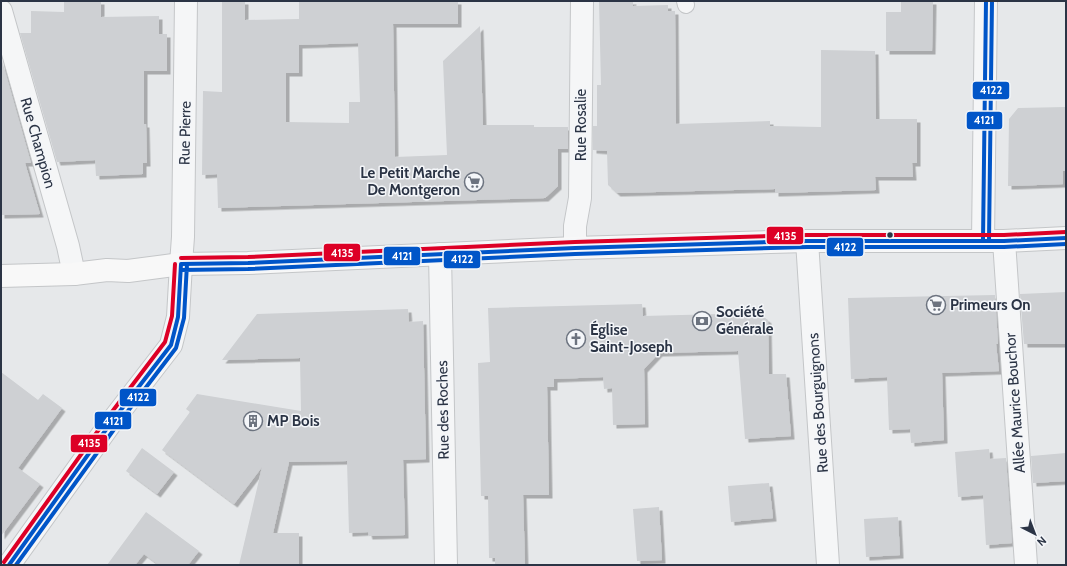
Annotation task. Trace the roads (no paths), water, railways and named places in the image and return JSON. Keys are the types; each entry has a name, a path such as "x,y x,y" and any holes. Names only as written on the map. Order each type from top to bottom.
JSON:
{"main road":[{"path":"1,276 74,274 108,270 128,272 181,264 248,263 575,248 807,241 1066,238"}],"street":[{"name":"Rue Pierre","path":"9,565 110,424 171,345 178,317 183,238 186,1"},
{"name":"Rue Rosalie","path":"575,248 575,226 580,198 582,1"},
{"name":"Allée Maurice Bouchor","path":"986,1 994,240 1026,565"},
{"name":"Rue Champion","path":"1,11 68,246 74,274"},
{"name":"Rue des Bourguignons","path":"807,241 828,565"},
{"name":"Rue des Roches","path":"440,254 446,565"}],"place":[{"name":"Le Petit Marche De Montgeron","path":"474,182"},
{"name":"Primeurs On","path":"936,305"},
{"name":"Société Générale","path":"702,321"},
{"name":"Église Saint-Joseph","path":"576,339"},
{"name":"MP Bois","path":"253,421"}]}
